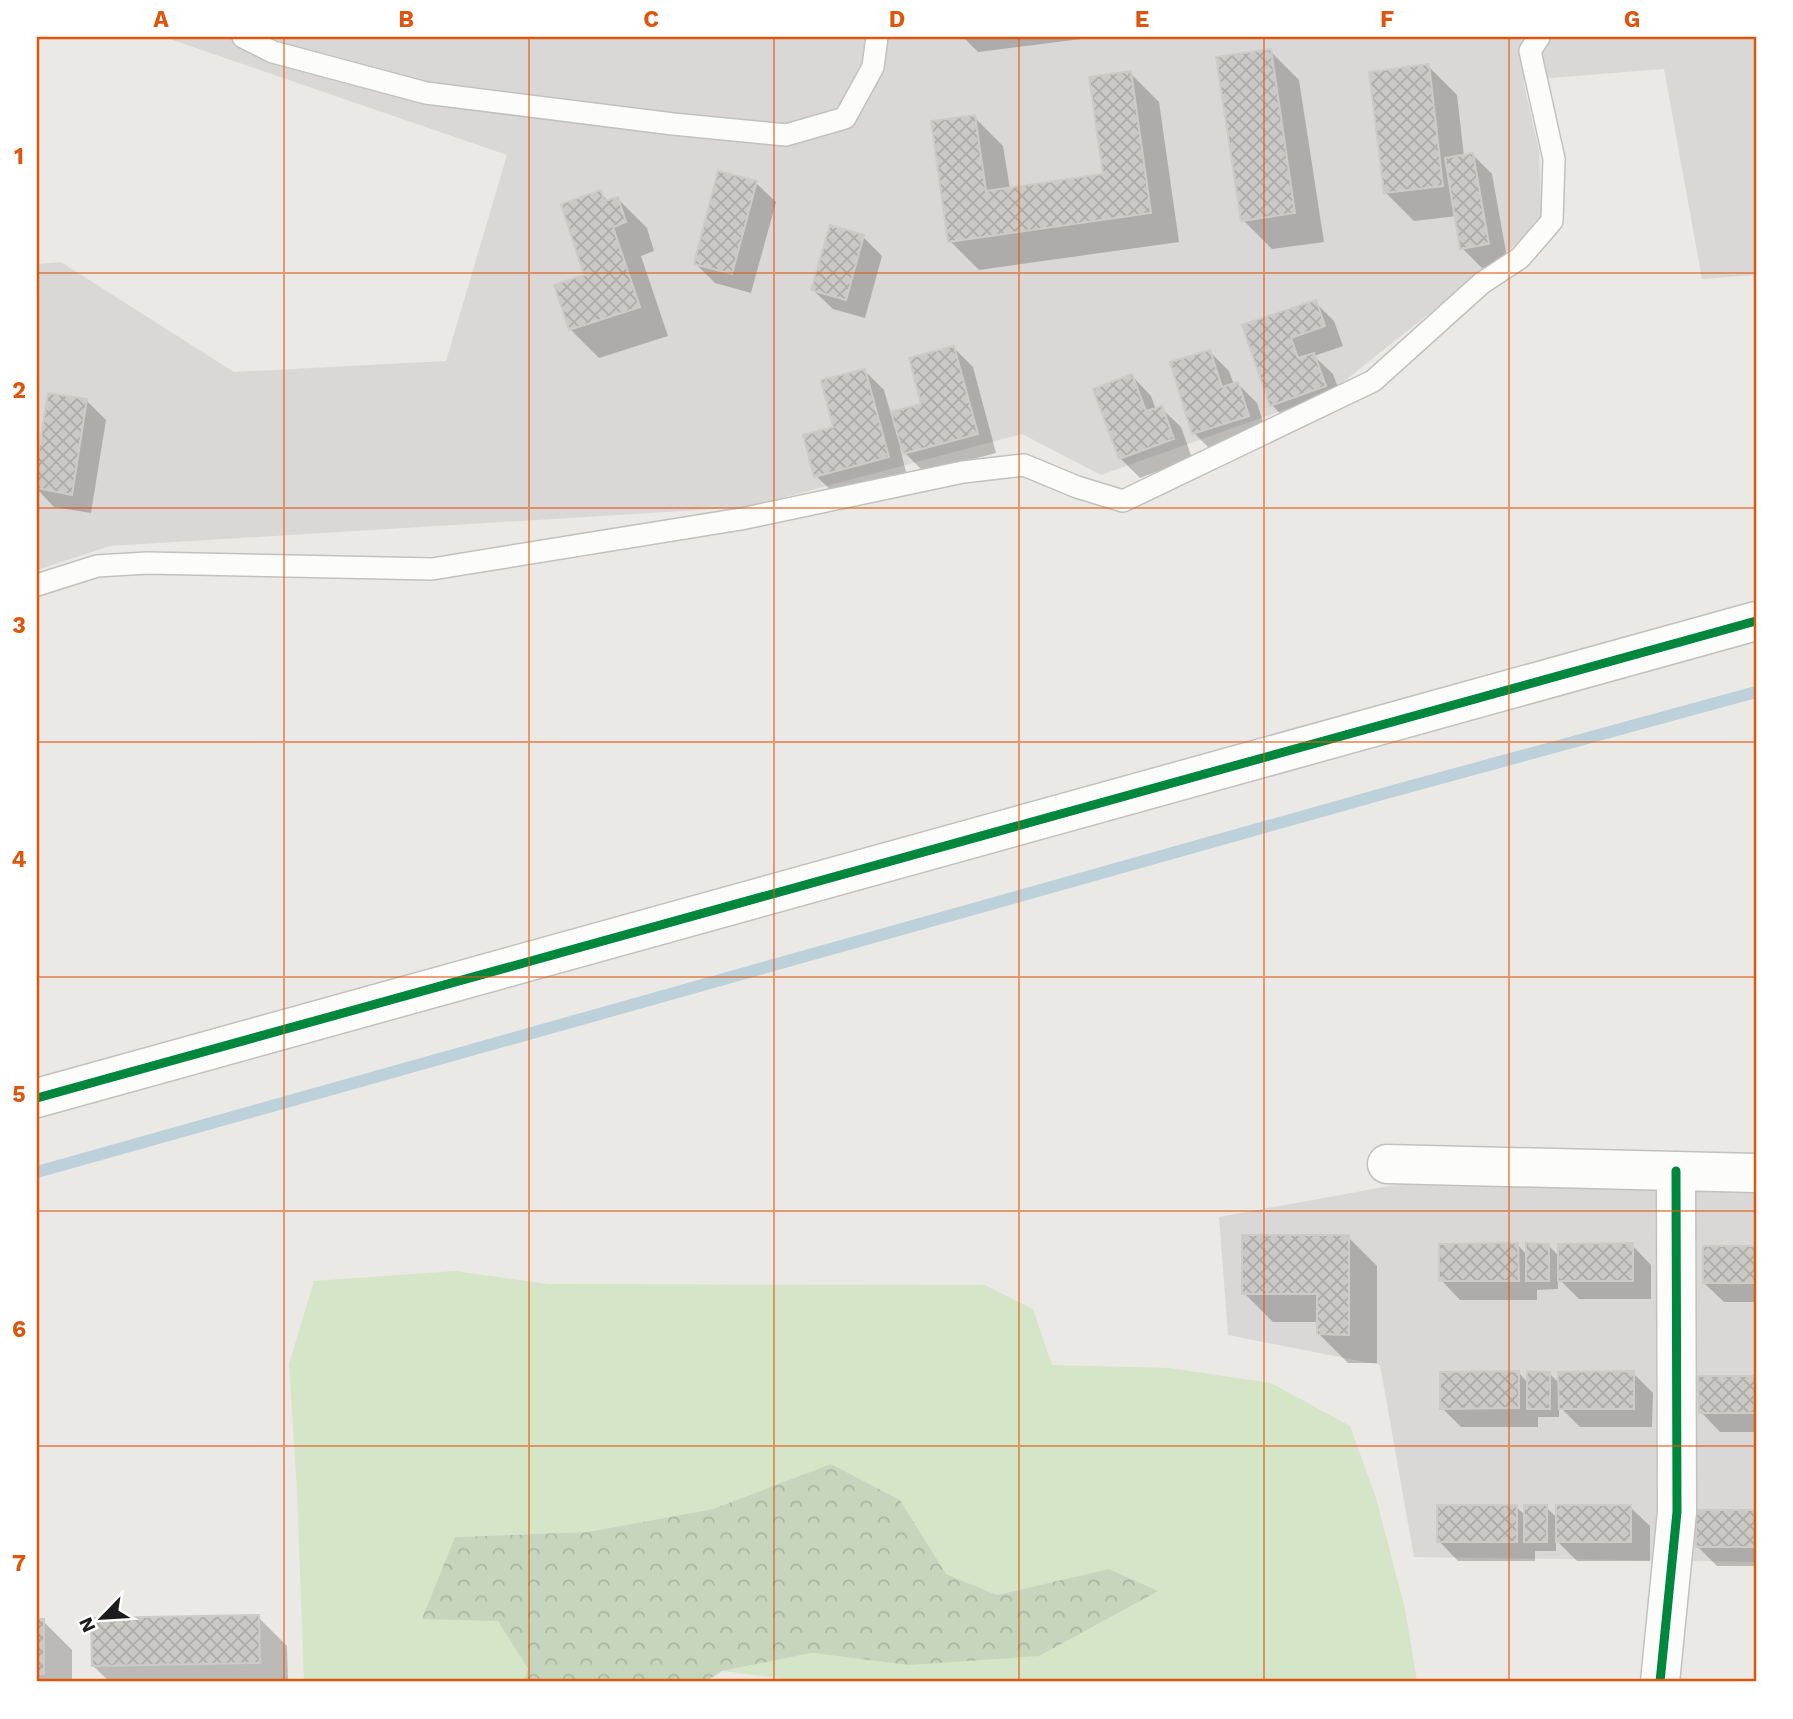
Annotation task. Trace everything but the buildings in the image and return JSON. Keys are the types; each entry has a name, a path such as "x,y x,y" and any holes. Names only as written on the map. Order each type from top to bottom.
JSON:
{"street":[{"path":"37,1098 1756,621"},
{"path":"1387,1164 1756,1173"},
{"path":"1660,1682 1677,1511 1676,1171"}],"lane":[{"path":"243,37 273,52 426,93 673,124 786,135 845,118 873,67 877,37"},
{"path":"37,586 97,566 147,563 432,569 741,519 963,472 1024,465 1077,487 1123,501 1373,381 1482,283 1520,258 1552,221 1554,159 1530,51 1539,37"}],"shaded area":[{"path":"164,37 1756,37 1756,275 1702,279 1664,69 1523,80 1539,151 1542,224 1328,394 1101,475 1022,434 748,507 110,546 37,570 37,264 61,262 234,372 446,361 507,155"},
{"path":"1395,1185 1756,1188 1756,1562 1414,1557 1380,1365 1228,1335 1219,1217"}],"green space":[{"path":"455,1271 548,1284 985,1285 1033,1309 1052,1365 1169,1368 1271,1383 1350,1426 1376,1498 1405,1609 1417,1681 796,1682 722,1671 812,1653 909,1665 1157,1591 1109,1569 997,1595 946,1574 900,1500 831,1464 713,1509 588,1532 455,1537 498,1621 528,1669 523,1682 304,1682 289,1364 314,1281"},
{"path":"831,1464 900,1500 946,1574 997,1595 1109,1569 1158,1591 1039,1656 909,1665 812,1653 722,1671 705,1682 523,1682 528,1669 498,1621 422,1619 455,1537 588,1532 713,1509"}],"waterway":[{"path":"37,1172 466,1049 1756,692"}],"cycle path":[{"path":"37,1098 1756,621"},
{"path":"1660,1682 1677,1512 1676,1171"}]}
